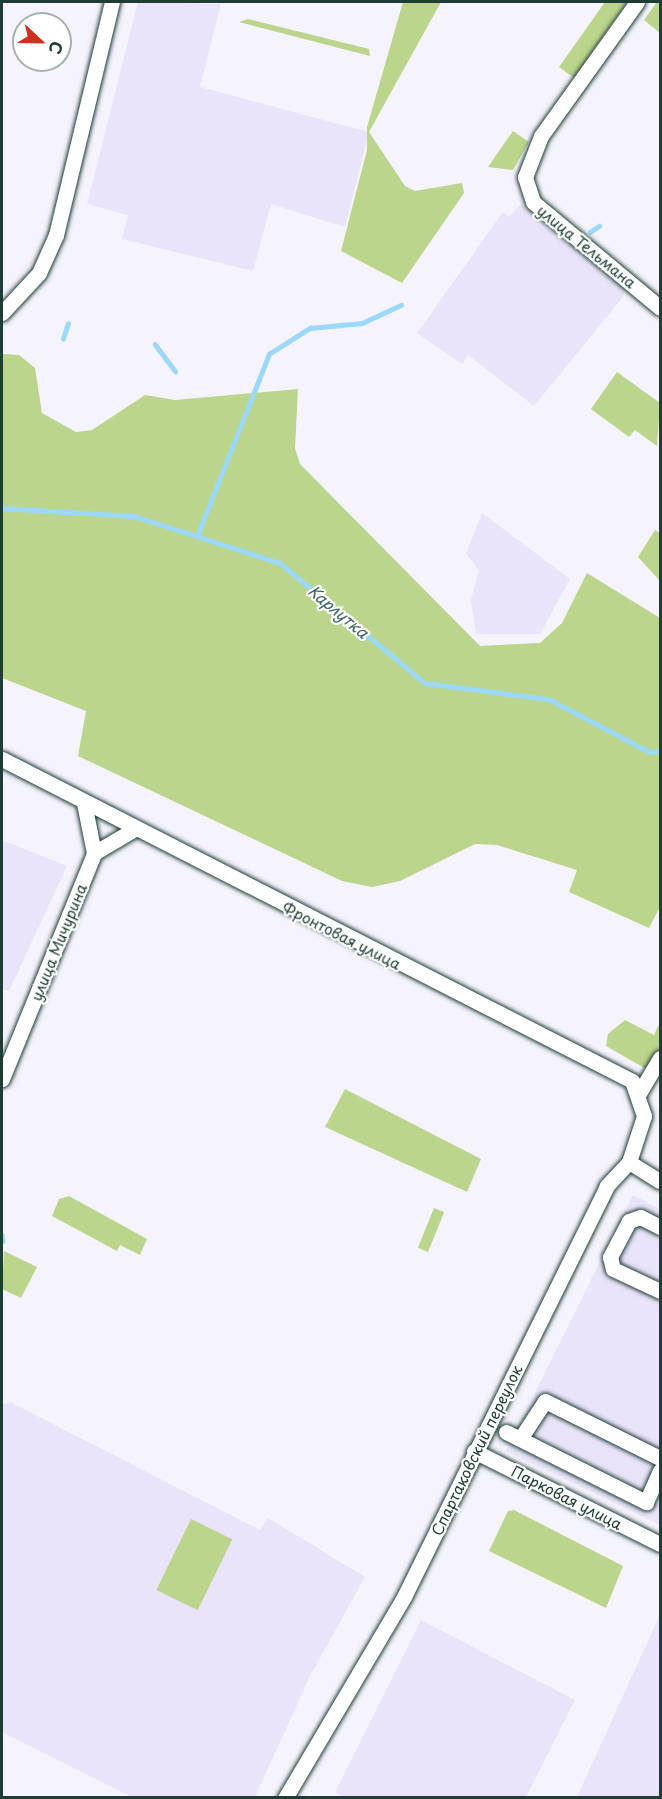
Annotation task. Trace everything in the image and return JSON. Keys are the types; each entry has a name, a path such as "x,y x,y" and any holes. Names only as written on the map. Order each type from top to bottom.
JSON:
{"street":[{"path":"2,313 39,273 56,235 112,2"},
{"name":"улица Тельмана","path":"637,2 541,136 525,177 533,201 660,308"},
{"name":"Фронтовая улица","path":"2,759 133,830 632,1081 638,1095"},
{"path":"84,803 94,853 133,830"},
{"name":"улица Мичурина","path":"2,1079 94,853"},
{"path":"638,1095 660,1058"},
{"name":"Спартаковский переулок","path":"285,1797 404,1597 474,1451 607,1186 629,1162 644,1116 638,1095"},
{"path":"629,1162 660,1181"},
{"path":"660,1227 640,1217 629,1221 610,1257 614,1269 660,1291"},
{"path":"520,1439 545,1401 660,1458"},
{"path":"506,1432 646,1502 660,1471"},
{"name":"Парковая улица","path":"474,1451 660,1544"}],"shaded area":[{"path":"138,2 221,4 200,87 369,132 345,227 271,204 253,271 122,239 128,215 87,204"},
{"path":"521,204 624,289 623,297 534,406 468,355 462,364 417,333 503,212 509,217"},
{"path":"482,513 570,579 540,634 476,634 471,600 479,570 466,554"},
{"path":"2,840 67,866 9,991 2,989"},
{"path":"633,1195 660,1209 660,1525 506,1451"},
{"path":"12,1403 260,1530 268,1518 365,1577 309,1678 255,1797 132,1797 2,1732 2,1404"},
{"path":"660,1615 660,1797 577,1797 652,1632"},
{"path":"421,1620 575,1700 526,1797 345,1798 335,1792"}],"green space":[{"path":"403,2 441,2 369,132 405,186 415,191 462,183 464,193 402,283 341,251 367,150 367,127"},
{"path":"605,2 627,2 574,78 559,67"},
{"path":"657,2 660,2 660,33 644,20"},
{"path":"248,19 369,49 370,56 239,22"},
{"path":"513,131 529,142 513,170 488,167"},
{"path":"2,354 19,355 35,368 42,413 76,432 92,430 145,395 175,400 298,389 295,448 300,464 480,646 540,643 562,623 587,573 660,618 660,907 649,928 569,892 577,870 497,845 475,844 400,881 372,887 342,881 78,756 86,711 2,678"},
{"path":"617,372 660,403 657,446 635,430 629,437 591,409"},
{"path":"655,530 660,533 660,581 638,557"},
{"path":"625,1020 654,1035 660,1022 660,1052 648,1070 606,1046 608,1034"},
{"path":"345,1089 481,1159 467,1192 325,1127"},
{"path":"69,1196 147,1239 140,1255 120,1245 117,1251 52,1216 59,1199"},
{"path":"434,1208 444,1212 428,1252 418,1248"},
{"path":"4,1251 37,1267 21,1298 2,1289"},
{"path":"514,1510 623,1566 606,1608 489,1551 508,1511"},
{"path":"191,1519 232,1539 198,1610 156,1590"}],"waterway":[{"path":"590,232 599,226"},
{"path":"197,536 269,354 310,328 362,323 401,305"},
{"path":"63,339 68,324"},
{"path":"155,344 175,371"},
{"name":"Карлутка","path":"2,508 134,516 280,563 425,683 549,699 650,752 660,751"},
{"path":"2,1235 3,1241"}]}
